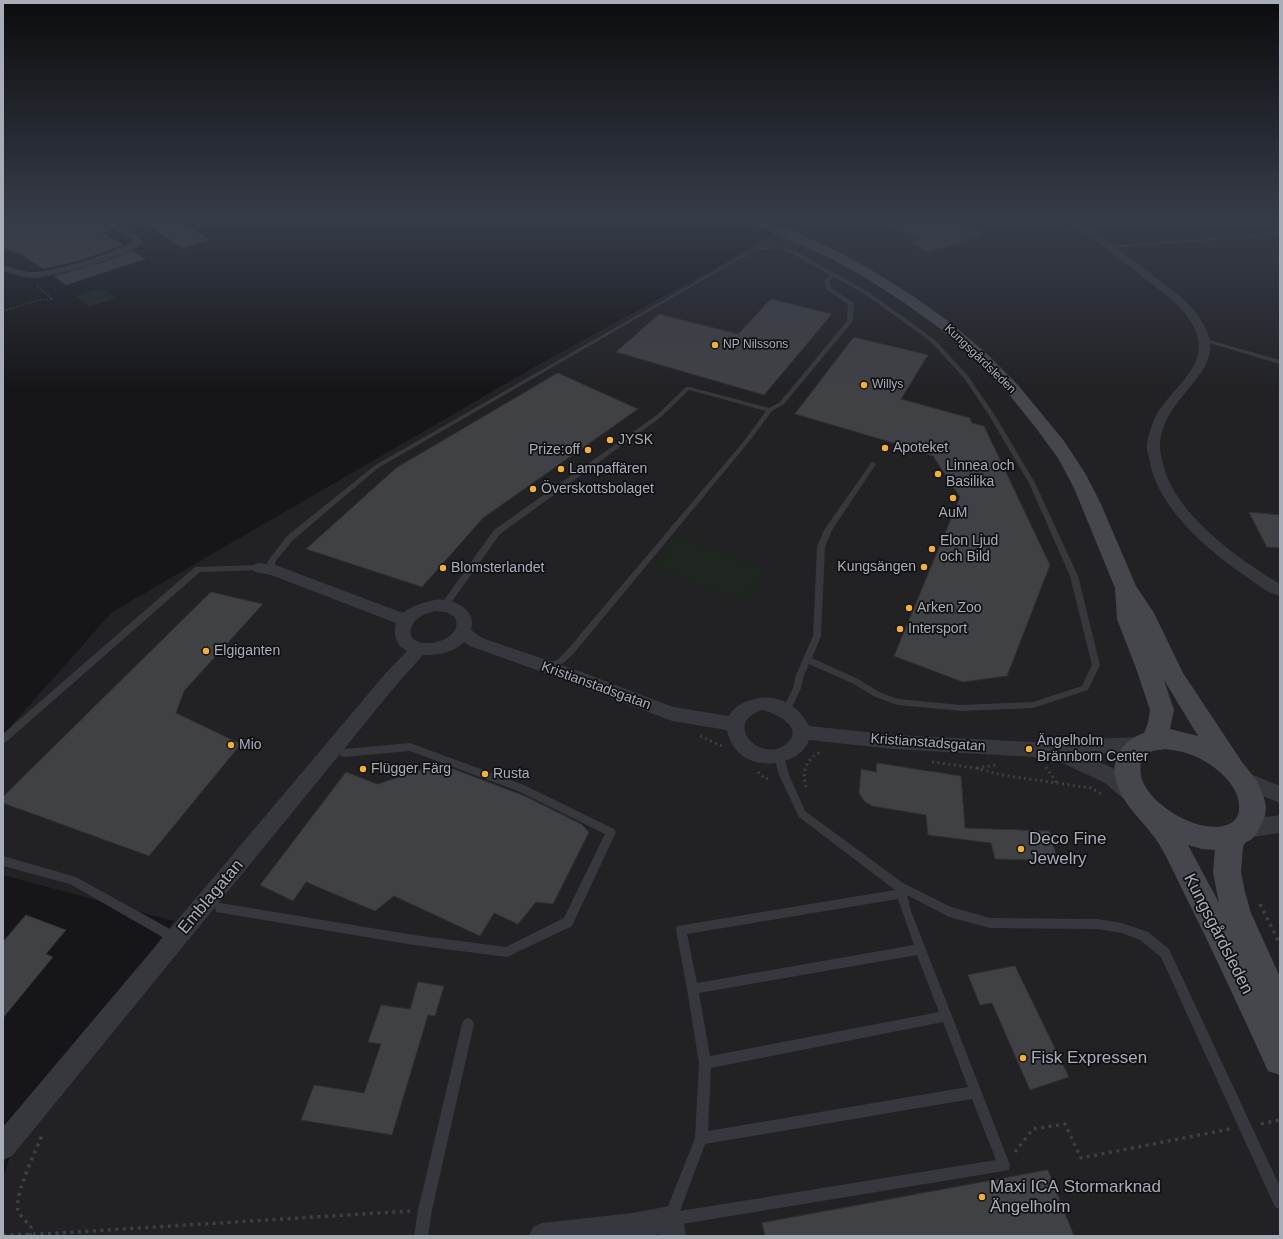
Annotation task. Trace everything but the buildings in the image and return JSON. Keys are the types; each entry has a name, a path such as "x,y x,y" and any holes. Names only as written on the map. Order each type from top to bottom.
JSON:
{"main road":[{"name":"Kungsgårdsleden","path":"874,276 912,300 946,325 984,359 1023,401 1066,457 1086,491 1106,536 1124,584 1144,616 1175,679 1250,792 1253,806 1252,819 1240,832 1228,852 1227,871 1231,895 1246,934 1280,1010"},
{"name":"Kungsgårdsleden","path":"1124,584 1128,618 1150,671 1162,710 1160,723 1147,742"},
{"name":"Kungsgårdsleden","path":"1237,774 1221,759 1194,744 1179,740 1165,739 1147,742 1132,751 1127,761 1126,773 1130,786 1168,835 1207,910 1280,1059"},
{"name":"Kungsgårdsleden","path":"1144,805 1166,824 1203,838 1221,838 1240,832"}],"street":[{"path":"1147,276 1178,301 1190,313 1199,326 1204,340 1204,353 1200,366 1160,419 1156,429 1153,440 1153,453 1156,466 1169,494 1193,525 1229,557 1280,591"},
{"path":"266,569 405,620"},
{"path":"445,605 460,612 464,618 462,632 457,639 449,644 429,649 420,649 411,645 405,640 402,634 402,627 405,620 418,609 427,606 445,605"},
{"name":"Kristianstadsgatan","path":"462,632 476,642 573,676 672,714 735,724"},
{"name":"Emblagatan","path":"3,1145 391,679 420,649"},
{"path":"754,704 771,704 787,709 798,720 801,732 799,743 795,748 779,756 766,756 749,750 738,738 735,731 735,724 741,712 754,704"},
{"name":"Kristianstadsgatan","path":"801,732 894,742 950,746 1049,758 1112,777 1144,805"},
{"name":"Kristianstadsgatan","path":"1049,758 1085,746 1147,742"},
{"path":"1237,774 1280,795"},
{"path":"1240,832 1280,824"},
{"path":"542,1236 632,1226 672,1228"}],"lane":[{"path":"3,739 198,570 266,569 290,538 376,467 708,276"},
{"path":"540,665 559,663 571,651 746,442 770,410 782,403 850,321 851,303 829,288 827,282 832,276"},
{"path":"808,660 857,682 876,694 897,702 961,708 1033,705 1078,691 1085,688 1096,665 1074,576 1035,490 993,417 966,377 932,340 868,294 835,276"},
{"path":"1204,340 1278,361 1280,354"},
{"path":"445,605 497,532 659,416 688,388 770,410"},
{"path":"787,709 797,688 800,675 808,660 817,636 820,556 823,540 873,464"},
{"path":"571,651 566,663 573,676"},
{"path":"220,908 414,940 507,952 568,922 611,832 521,788 410,747 344,753"},
{"path":"779,756 784,775 802,814 900,890 949,912 990,924 1097,924 1122,928 1144,936 1165,953 1280,1202"},
{"path":"3,861 72,880 176,939"},
{"path":"900,890 921,949 1004,1165 672,1228 700,1138 705,1063 693,989 681,930 900,890"},
{"path":"693,989 921,949"},
{"path":"705,1063 947,1016"},
{"path":"422,1236 425,1210 468,1024"},
{"path":"700,1138 976,1092"}],"path":[{"path":"3,311 39,300 52,299"},
{"path":"802,814 810,799 805,783 806,764 812,756 827,751"},
{"path":"1049,758 1058,783"},
{"path":"929,761 975,768 1002,775 1091,788 1108,798"},
{"path":"975,768 1002,765"},
{"path":"1004,1165 1033,1129 1065,1124 1081,1158 1280,1120"},
{"path":"30,1235 31,1227 18,1209 18,1201 44,1131"},
{"path":"3,1235 30,1235 425,1210"}],"shaded area":[{"path":"701,276 1280,276 1280,1236 3,1236 3,1177 20,1128 174,921 3,875 3,735 112,612 538,365"},
{"path":"102,288 116,298 89,307 76,296"},
{"path":"679,535 764,570 745,601 653,568"}],"place":[{"name":"NP Nilssons","path":"715,345"},
{"name":"Willys","path":"864,385"},
{"name":"JYSK","path":"610,440"},
{"name":"Apoteket","path":"885,448"},
{"name":"Prize:off","path":"588,450"},
{"name":"Lampaffären","path":"561,469"},
{"name":"Linnea och Basilika","path":"938,474"},
{"name":"Överskottsbolaget","path":"533,489"},
{"name":"AuM","path":"953,498"},
{"name":"Elon Ljud och Bild","path":"932,549"},
{"name":"Kungsängen","path":"924,567"},
{"name":"Blomsterlandet","path":"443,568"},
{"name":"Arken Zoo","path":"909,608"},
{"name":"Intersport","path":"900,629"},
{"name":"Elgiganten","path":"206,651"},
{"name":"Mio","path":"231,745"},
{"name":"Ängelholm Brännborn Center","path":"1029,749"},
{"name":"Flügger Färg","path":"363,769"},
{"name":"Rusta","path":"485,774"},
{"name":"Deco Fine Jewelry","path":"1021,849"},
{"name":"Fisk Expressen","path":"1023,1058"},
{"name":"Maxi ICA Stormarknad Ängelholm","path":"982,1197"}]}
